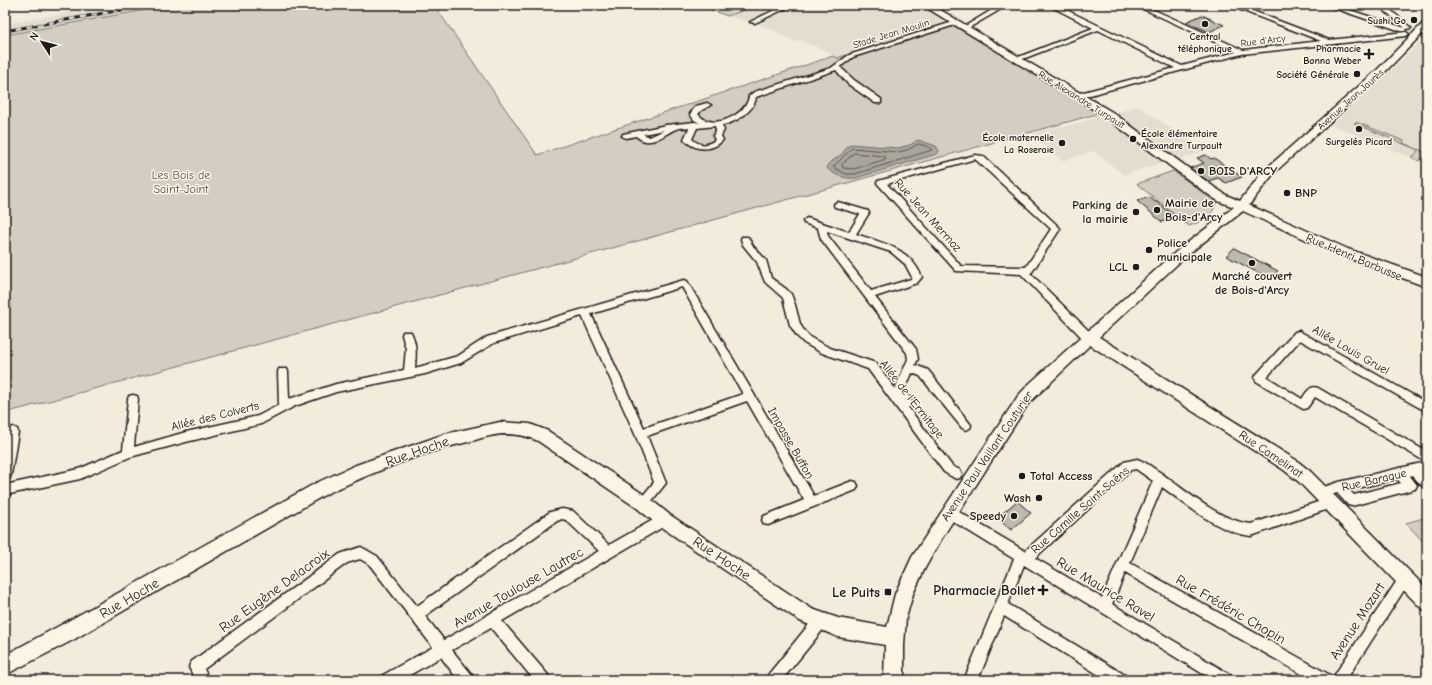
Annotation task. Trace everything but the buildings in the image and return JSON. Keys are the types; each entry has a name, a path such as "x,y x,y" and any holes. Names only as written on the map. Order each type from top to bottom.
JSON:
{"street":[{"path":"753,22 790,5"},
{"name":"Rue Alexandre Turpault","path":"926,5 1108,114 1210,190 1222,198 1237,204"},
{"path":"965,28 1005,5"},
{"path":"1052,5 1180,68"},
{"path":"1138,5 1242,52"},
{"path":"1231,5 1328,42"},
{"path":"1328,5 1413,31"},
{"path":"1380,5 1413,31"},
{"name":"Stade Jean Moulin","path":"626,136 638,134 644,139 652,140 673,126 718,124 729,122 750,106 753,96 836,67 851,56 956,23"},
{"path":"1018,59 1098,28"},
{"name":"Rue d'Arcy","path":"1079,96 1242,52 1413,31"},
{"name":"Avenue Jean Jaurès","path":"1237,204 1270,171 1380,72 1413,31"},
{"path":"836,67 851,82 878,101"},
{"path":"707,105 699,108 694,114 702,122 709,124"},
{"path":"695,124 688,139 691,143 704,147 712,146 719,140 717,136 720,130 718,124"},
{"name":"Rue Jean Mermoz","path":"975,157 980,158 1056,229 1029,270 1024,271 959,269 881,182 975,157"},
{"name":"Rue Henri Barbusse","path":"1237,204 1372,263 1427,282"},
{"name":"Avenue Paul Vaillant Couturier","path":"894,680 899,610 909,582 922,557 1023,400 1034,388 1191,244 1237,204"},
{"path":"838,205 865,214 851,236"},
{"path":"807,221 899,253 916,273 917,277 914,281 869,295"},
{"name":"Rue Henri Barbusse","path":"1283,224 1292,231 1370,267 1427,286"},
{"path":"822,226 824,237 912,352 913,358 900,390 952,464 956,474"},
{"name":"Allée de l'Ermitage","path":"745,239 746,245 762,261 768,279 785,293 789,299 793,319 797,329 813,344 836,354 872,366 948,469 970,483"},
{"path":"1024,271 1089,338"},
{"name":"Impasse Buffon","path":"585,312 684,283 811,502"},
{"path":"585,312 640,434 660,483 643,503"},
{"name":"Allée des Colverts","path":"5,490 80,474 128,453 186,437 261,420 291,403 336,388 409,374 461,359 491,340 585,312"},
{"path":"407,335 411,348 409,374"},
{"name":"Allée Louis Gruel","path":"1427,408 1300,335 1260,378 1303,405 1314,391 1427,458"},
{"name":"Rue Camelinat","path":"1089,338 1305,477 1427,602"},
{"path":"909,366 924,373 966,425"},
{"path":"283,372 284,406"},
{"path":"640,434 749,396"},
{"path":"128,453 133,400"},
{"name":"Rue Hoche","path":"5,666 322,488 411,451 473,433 500,428 530,430 566,450 643,503 664,520 806,615 820,622 873,634 896,637"},
{"path":"5,475 13,432"},
{"name":"Rue Camille Saint-Saëns","path":"1023,558 1128,465 1137,464 1216,518 1227,525 1238,529 1251,530 1326,498"},
{"name":"Rue Barague","path":"1326,498 1340,487 1352,501 1411,486 1400,474 1427,467"},
{"path":"1414,470 1427,483"},
{"path":"1104,607 1160,479"},
{"path":"768,520 852,486"},
{"name":"Rue Maurice Ravel","path":"950,513 1104,607 1211,676 1226,680"},
{"path":"416,614 554,516 562,514 569,515 609,553"},
{"name":"Avenue Toulouse Lautrec","path":"388,680 664,520"},
{"name":"Rue Eugène Delacroix","path":"202,680 196,667 344,558 361,553 373,560 467,680"},
{"path":"971,680 1023,558"},
{"name":"Rue Frédéric Chopin","path":"1122,565 1325,680"},
{"name":"Avenue Mozart","path":"1338,680 1404,580"},
{"path":"1001,608 1120,680"},
{"path":"493,620 543,680"},
{"path":"773,680 820,622"}],"shaded area":[{"path":"112,5 173,5 5,35 5,24"},
{"path":"760,5 920,5 948,22 837,58 831,53 802,41 793,41 758,24 727,16"},
{"path":"1427,34 1427,164 1332,125 1403,59"},
{"name":"École élémentaire Alexandre Turpault","path":"1138,106 1205,151 1177,161 1174,159 1124,175 1094,151 1062,161 1031,134 1061,126 1064,127"}],"green space":[{"name":"Les Bois de Saint-Joint","path":"173,5 434,5 537,155 833,56 837,58 850,54 855,57 954,26 1100,113 609,249 5,413 5,35"},
{"path":"699,5 760,5 727,16"},
{"path":"1356,122 1404,141 1403,143 1422,151 1426,154 1419,161 1411,157 1415,155 1418,150 1354,123"},
{"path":"1173,171 1216,202 1210,215 1198,223 1189,226 1137,184"},
{"path":"1427,517 1427,546 1406,523"}],"water":[{"path":"918,140 936,146 939,151 937,154 856,178 840,176 827,168 828,164 842,154 851,144 898,148 910,145"}],"railway":[{"path":"5,31 149,5"}],"place":[{"name":"Sushi Go","path":"1414,20"},
{"name":"Central téléphonique","path":"1205,24"},
{"name":"Pharmacie Bonna Weber","path":"1369,54"},
{"name":"Société Générale","path":"1357,74"},
{"name":"Surgelés Picard","path":"1359,129"},
{"name":"École élémentaire Alexandre Turpault","path":"1133,139"},
{"name":"École maternelle La Roseraie","path":"1062,143"},
{"name":"BOIS D'ARCY","path":"1201,171"},
{"name":"BNP","path":"1287,193"},
{"name":"Mairie de Bois-d'Arcy","path":"1157,210"},
{"name":"Parking de la mairie","path":"1136,212"},
{"name":"Police municipale","path":"1149,250"},
{"name":"Marché couvert de Bois-d'Arcy","path":"1252,263"},
{"name":"LCL","path":"1136,267"},
{"name":"Total Access","path":"1022,476"},
{"name":"Wash","path":"1039,498"},
{"name":"Speedy","path":"1014,516"},
{"name":"Pharmacie Bollet","path":"1043,590"},
{"name":"Le Puits","path":"888,592"}]}
